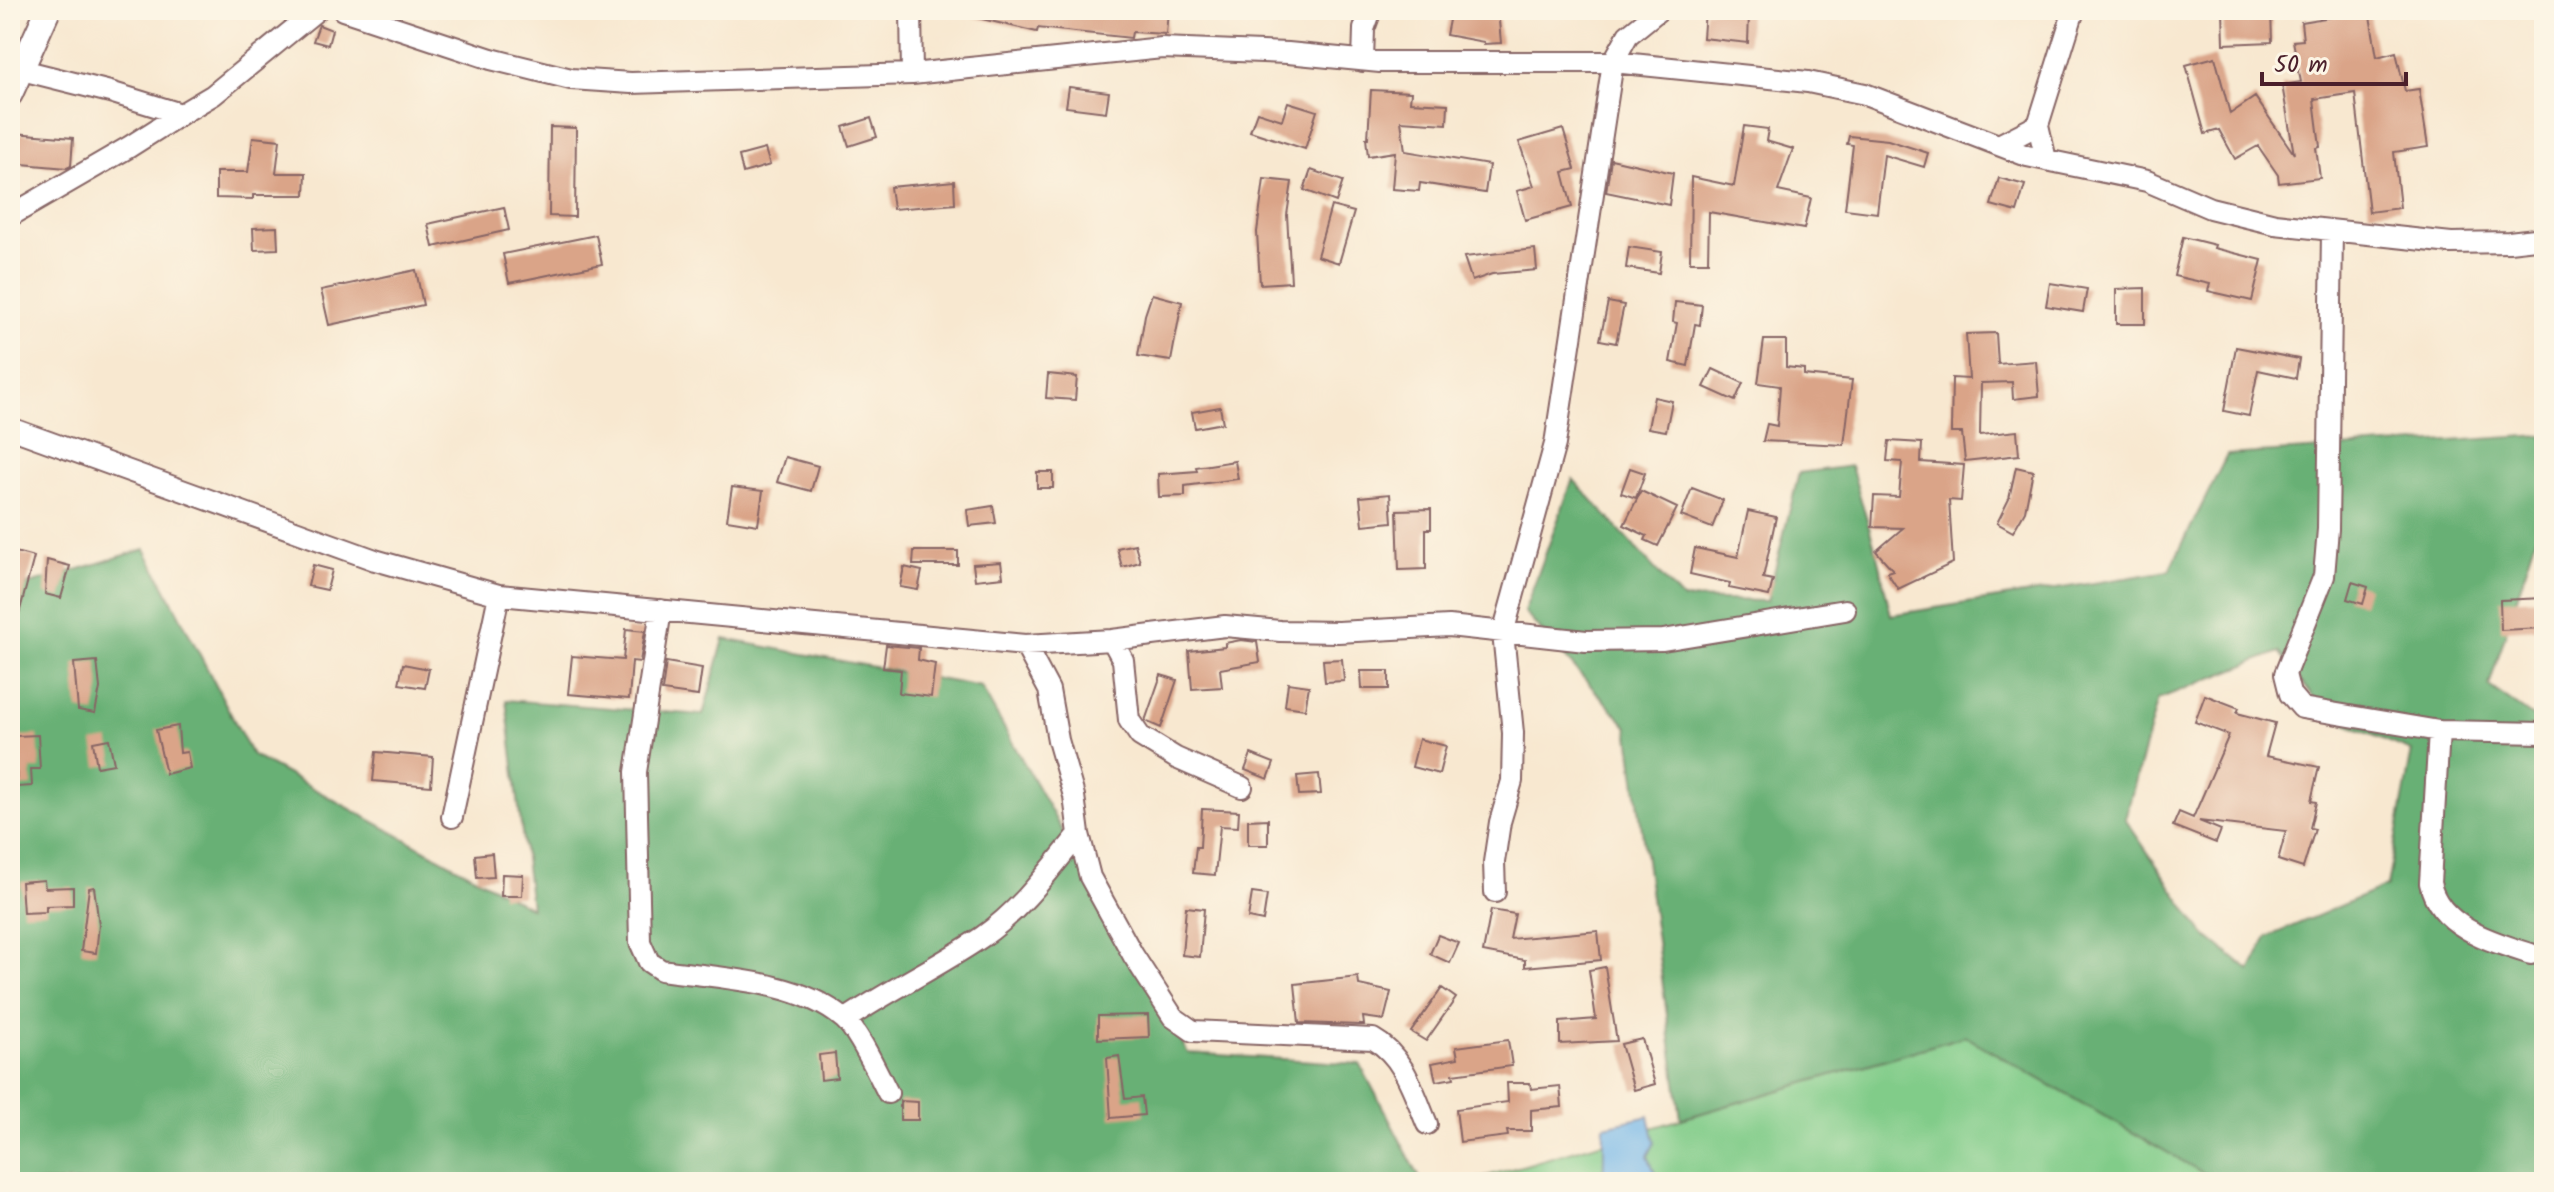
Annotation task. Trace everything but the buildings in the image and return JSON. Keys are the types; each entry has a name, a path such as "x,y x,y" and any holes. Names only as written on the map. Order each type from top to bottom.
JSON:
{"street":[{"path":"10,94 15,68 48,10"},
{"path":"10,216 213,95 317,10"},
{"path":"343,10 491,59 571,79 631,83 912,74 1162,48 1288,53 1363,61 1613,62 1822,85 1865,94 2046,160 2147,181 2210,208 2275,224 2451,243 2544,238"},
{"path":"911,10 912,74"},
{"path":"1363,61 1364,29 1371,10"},
{"path":"1495,892 1494,862 1512,769 1513,733 1503,633 1555,444 1613,62 1628,35 1659,10"},
{"path":"2046,160 2038,125 2074,10"},
{"path":"15,68 181,114"},
{"path":"1999,145 2038,125"},
{"path":"2332,231 2329,498 2324,576 2285,674 2290,694 2302,708 2439,731 2544,733"},
{"path":"10,428 375,560 499,595 1025,645 1112,640 1225,626 1338,632 1449,626 1586,641 1663,640 1845,610"},
{"path":"452,817 499,595"},
{"path":"661,610 636,772 640,942 649,962 661,970 776,987 815,1001 845,1020 888,1093"},
{"path":"1112,640 1123,660 1129,720 1140,736 1176,758 1242,787"},
{"path":"1025,645 1049,690 1090,877 1133,955 1173,1017 1193,1031 1373,1039 1388,1048 1404,1071 1427,1124"},
{"path":"2439,731 2430,883 2433,895 2438,905 2480,937 2531,954"},
{"path":"845,1020 984,935 1028,897 1079,834"}],"green space":[{"path":"2544,435 2544,512 2489,686 2544,725 2544,1182 2219,1182 1965,1036 1681,1119 1628,727 1524,612 1573,479 1682,599 1767,601 1799,473 1851,466 1891,615 2169,571 2227,455","holes":["2279,652 2328,717 2412,751 2387,886 2267,937 2250,971 2203,933 2125,819 2158,699"]},
{"path":"145,549 252,755 531,908 506,700 703,715 724,639 981,687 1188,1053 1360,1064 1422,1182 10,1182 10,590"},
{"path":"1965,1036 2219,1182 1467,1182"}],"water":[{"path":"1649,1116 1655,1142 1648,1156 1659,1182 1601,1182 1604,1126"}]}
